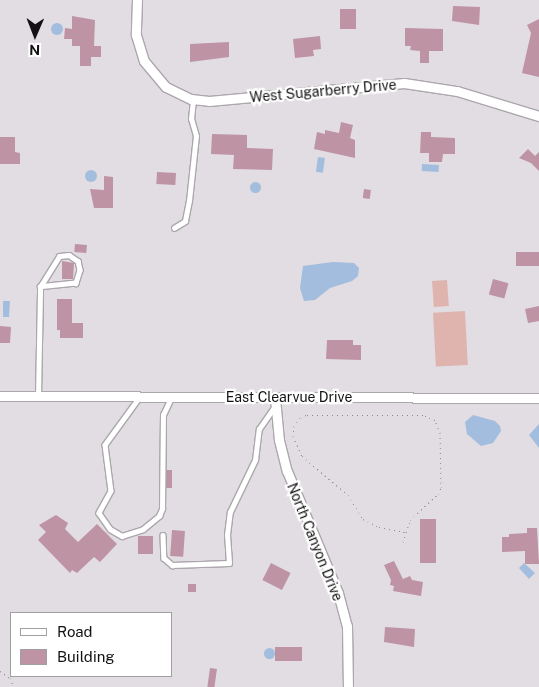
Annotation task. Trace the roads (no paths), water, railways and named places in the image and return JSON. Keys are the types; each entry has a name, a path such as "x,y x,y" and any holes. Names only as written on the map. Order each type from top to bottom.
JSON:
{"street":[{"name":"West Sugarberry Drive","path":"137,0 139,49 152,74 166,86 193,99 209,101 404,84 457,91 539,116"},
{"name":"East Clearvue Drive","path":"0,396 172,397 276,401 539,398"},
{"name":"North Canyon Drive","path":"276,401 279,440 287,471 338,593 347,626 348,687"}],"lane":[{"path":"174,228 185,221 189,201 196,136 191,119 193,99"},
{"path":"38,396 40,287 59,256 69,255 78,261 80,270 76,283 40,287"},
{"path":"140,397 105,446 111,490 99,513 110,529 122,536 143,529 159,516 162,509 163,415 172,397"},
{"path":"163,535 164,558 172,565 229,563 227,535 230,512 255,460 262,420 276,401"}],"water":[{"path":"57,23 63,29 57,35 51,29"},
{"path":"318,157 325,158 323,173 316,172"},
{"path":"422,164 439,165 439,172 422,171"},
{"path":"91,170 97,176 91,182 85,176"},
{"path":"255,181 261,187 255,193 249,187"},
{"path":"333,262 354,263 359,268 358,276 352,281 330,288 315,300 304,301 300,288 303,266"},
{"path":"3,301 10,301 9,317 3,317"},
{"path":"473,415 495,421 500,426 501,431 493,443 481,446 467,434 465,422"},
{"path":"539,424 539,448 529,435"},
{"path":"524,563 535,573 529,579 519,568"},
{"path":"269,647 275,653 269,659 263,653"}]}
